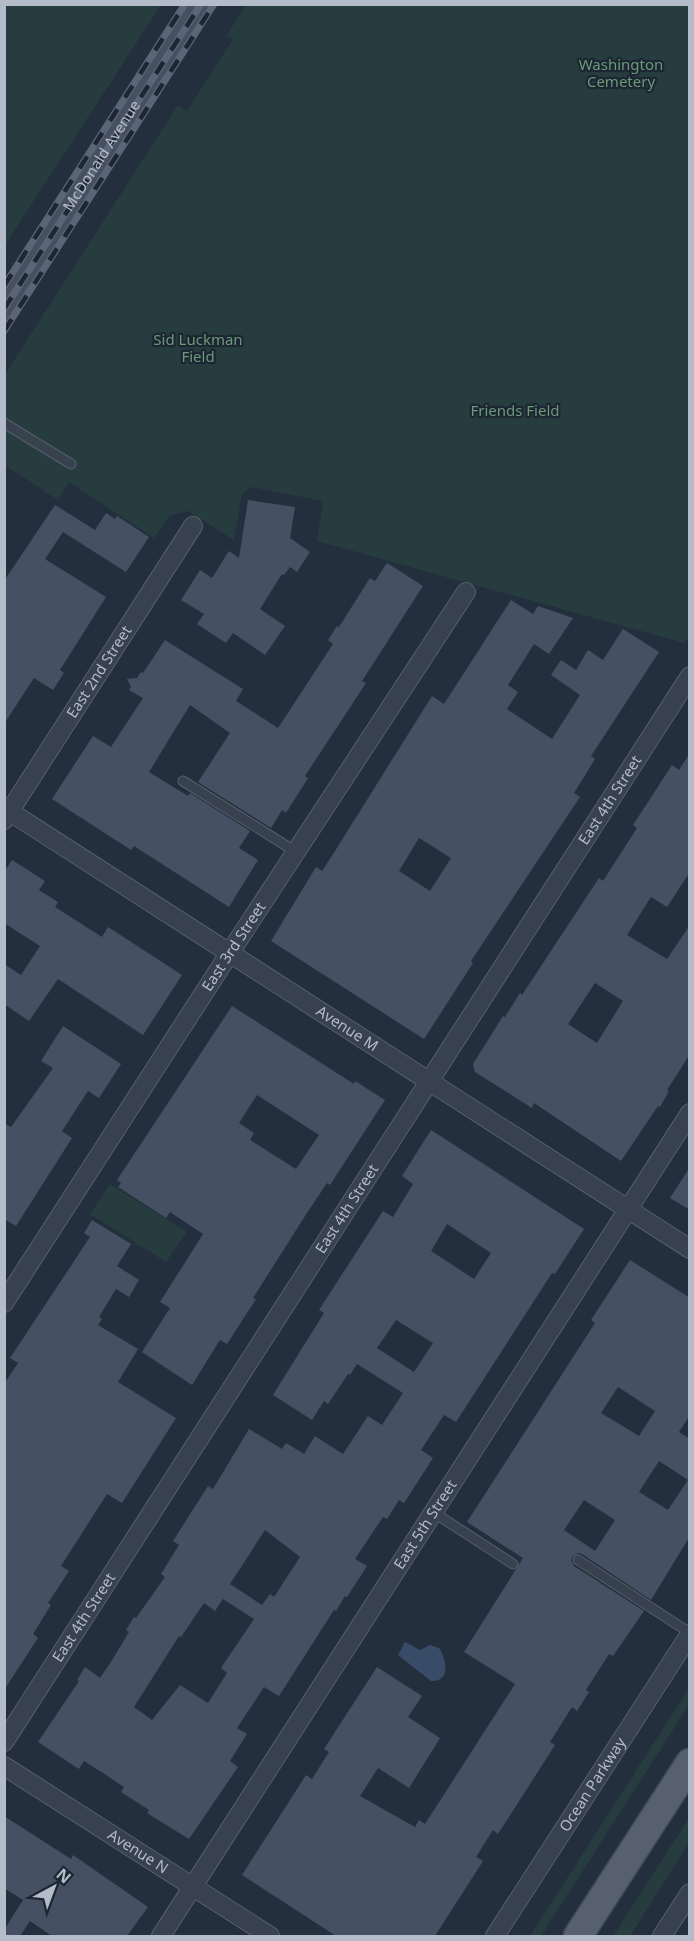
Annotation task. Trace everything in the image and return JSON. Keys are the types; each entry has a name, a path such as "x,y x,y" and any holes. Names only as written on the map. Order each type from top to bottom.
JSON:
{"main road":[{"name":"McDonald Avenue","path":"4,307 200,4"},
{"path":"578,1936 690,1763"}],"street":[{"name":"East 2nd Street","path":"6,813 193,526"},
{"name":"East 3rd Street","path":"4,1303 466,592"},
{"name":"East 4th Street","path":"4,1742 690,676"},
{"name":"Avenue M","path":"6,813 690,1249"},
{"name":"East 5th Street","path":"161,1936 690,1113"},
{"name":"Ocean Parkway","path":"495,1936 690,1634"},
{"name":"Avenue N","path":"4,1766 270,1936"},
{"path":"662,1936 690,1893"}],"lane":[{"path":"4,423 71,464"},
{"path":"183,781 296,852"},
{"path":"433,1512 513,1564"},
{"path":"578,1560 690,1634"}],"green space":[{"path":"4,5 161,5 5,245"},
{"path":"246,5 689,5 690,635 684,643 317,541 323,501 251,487 242,494 234,540 188,511 170,515 154,538 69,482 58,500 5,465 4,376 178,105 187,111 233,39 226,36"},
{"path":"110,1184 187,1232 166,1262 90,1214"},
{"path":"689,1688 689,1705 541,1936 530,1936"},
{"path":"689,1818 689,1843 630,1936 613,1936"}],"water":[{"path":"405,1642 420,1650 430,1645 439,1648 446,1669 442,1678 431,1681 398,1655"}],"building":[{"path":"248,500 295,507 290,538 310,552 297,572 290,567 284,575 282,574 260,609 285,626 265,655 233,633 226,643 197,624 204,614 181,600 200,570 212,578 229,551 239,558"},
{"path":"55,505 95,530 106,513 115,519 117,516 149,537 126,572 63,532 45,559 106,597 60,670 64,673 53,690 34,678 4,724 4,581"},
{"path":"387,563 423,586 362,681 366,683 305,776 308,778 286,813 282,810 271,828 198,782 230,733 190,705 149,772 188,796 190,793 250,831 239,848 258,860 229,907 134,846 131,850 52,799 93,736 111,747 143,698 129,690 131,687 127,679 137,678 141,672 143,673 165,640 243,689 236,701 278,728 333,644 328,640 337,626 339,627 370,578 375,581"},
{"path":"511,600 533,614 538,606 573,618 549,654 534,644 508,685 518,692 507,709 552,739 580,695 551,675 561,660 576,670 588,650 603,660 623,629 659,652 591,756 595,759 574,793 580,797 471,961 473,963 424,1039 271,941 316,867 322,871 432,696 444,704","holes":["419,838 451,858 430,891 399,871"]},
{"path":"690,753 690,872 667,907 651,897 627,935 667,959 690,925 690,1054 667,1090 669,1091 660,1107 658,1106 621,1161 534,1103 532,1108 475,1072 473,1064 503,1016 505,1017 520,993 522,995 599,878 603,881 637,828 633,825 672,765 679,770","holes":["595,983 623,1001 597,1043 568,1024"]},
{"path":"12,860 45,881 39,890 58,902 55,907 102,937 108,927 182,975 143,1035 58,979 29,1021 4,1004 4,964 21,975 40,946 4,923 4,872"},
{"path":"232,1006 354,1084 355,1081 385,1100 330,1185 327,1183 305,1216 227,1344 220,1340 192,1385 142,1352 170,1308 160,1302 203,1234 170,1212 166,1218 118,1187 121,1183 117,1180","holes":["257,1095 319,1135 296,1169 250,1140 254,1133 239,1123"]},
{"path":"63,1026 121,1064 99,1098 88,1091 62,1131 72,1138 16,1226 4,1219 4,1123 11,1127 53,1068 41,1061"},
{"path":"431,1130 584,1229 555,1274 552,1273 456,1422 444,1415 421,1450 433,1458 404,1503 399,1500 387,1519 383,1517 355,1559 367,1566 347,1597 345,1596 336,1611 334,1610 279,1696 264,1687 237,1728 247,1734 230,1761 238,1767 189,1839 147,1813 149,1810 121,1792 124,1787 103,1773 84,1761 79,1769 38,1742 79,1681 77,1680 85,1667 100,1678 111,1662 129,1632 126,1630 134,1617 136,1618 165,1577 161,1574 179,1545 173,1541 208,1486 213,1489 249,1429 282,1449 286,1443 304,1454 315,1436 343,1454 368,1416 382,1425 403,1393 357,1364 328,1404 324,1401 312,1420 273,1395 324,1313 319,1310 383,1211 393,1217 413,1184 402,1176","holes":["447,1224 491,1253 474,1279 431,1251","396,1320 433,1343 414,1372 377,1348","265,1530 300,1557 274,1597 270,1594 262,1605 230,1584","223,1599 254,1619 221,1668 227,1673 208,1703 180,1685 152,1720 134,1707 179,1636 181,1637 204,1603 215,1611"]},
{"path":"690,1167 690,1210 670,1198"},
{"path":"92,1220 131,1244 117,1266 139,1280 129,1297 116,1289 99,1317 102,1319 98,1325 138,1349 118,1382 176,1418 122,1503 107,1494 61,1566 69,1571 48,1603 51,1605 33,1634 38,1638 4,1690 4,1384 18,1363 10,1358 90,1237 84,1233"},
{"path":"630,1260 690,1298 690,1415 679,1432 690,1439 690,1536 651,1600 582,1554 578,1553 573,1556 571,1560 574,1566 644,1611 613,1656 609,1654 586,1690 589,1692 577,1711 572,1707 550,1742 555,1745 498,1834 493,1830 476,1857 483,1861 435,1936 336,1936 242,1875 306,1775 312,1779 329,1752 324,1749 377,1667 422,1696 408,1717 440,1738 409,1788 378,1768 360,1796 415,1827 419,1820 425,1824 515,1684 464,1652 523,1558 467,1522 595,1323 591,1320","holes":["618,1387 655,1411 639,1436 601,1413","659,1461 688,1480 668,1510 639,1492","584,1500 615,1520 595,1551 564,1530"]},
{"path":"4,1816 71,1859 73,1855 148,1907 127,1936 52,1936 30,1921 20,1936 4,1936 4,1930 23,1900 4,1888"}],"railway":[{"path":"4,286 185,4"},
{"path":"4,309 201,4"},
{"path":"4,331 214,4"}],"park label":[{"name":"Washington Cemetery","path":"621,74"},
{"name":"Sid Luckman Field","path":"198,348"},
{"name":"Friends Field","path":"515,411"}]}
